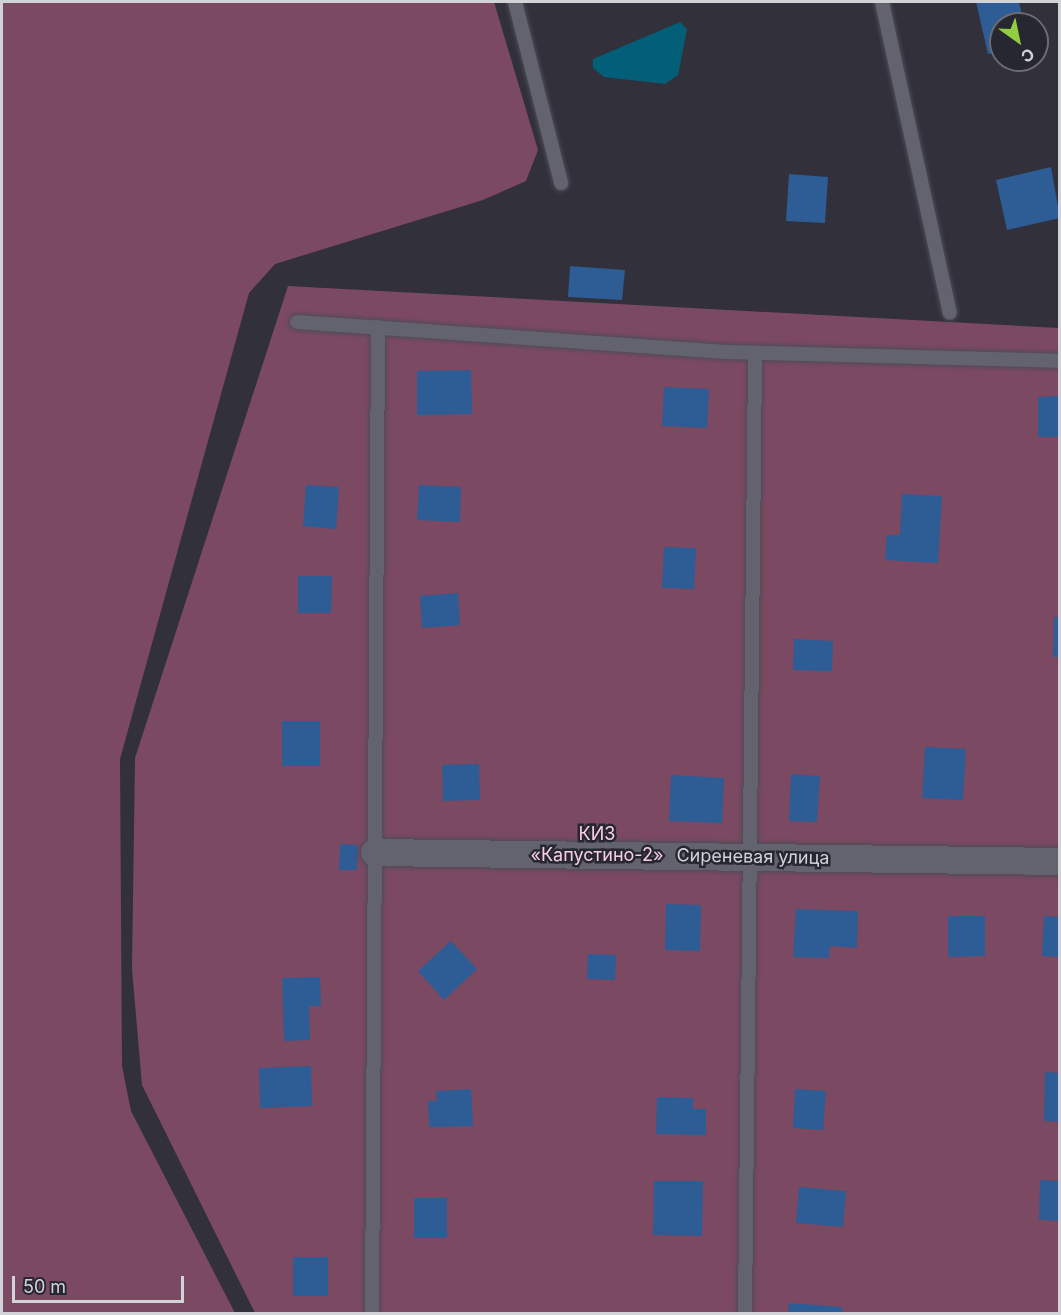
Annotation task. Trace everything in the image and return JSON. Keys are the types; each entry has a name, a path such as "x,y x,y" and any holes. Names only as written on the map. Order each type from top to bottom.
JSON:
{"street":[{"name":"Сиреневая улица","path":"375,852 1059,861"}],"lane":[{"path":"515,2 561,183"},
{"path":"882,2 950,313"},
{"path":"297,322 378,327 460,336 755,352 1059,361"},
{"path":"372,1314 378,327"},
{"path":"745,1314 752,857 755,352"}],"green space":[{"path":"2,2 494,2 538,150 526,181 483,200 275,264 249,293 120,759 122,1066 131,1111 235,1313 2,1313"},
{"name":"КИЗ «Капустино-2»","path":"288,286 1059,328 1059,1313 255,1313 142,1085 132,969 135,758"}],"water":[{"path":"680,22 687,29 678,75 665,84 604,77 593,68 593,59"}],"building":[{"path":"976,2 1019,2 1021,12 989,12 988,54"},
{"path":"1051,167 1060,218 1007,230 996,180"},
{"path":"789,174 828,177 825,223 786,221"},
{"path":"570,266 625,270 622,300 568,297"},
{"path":"471,370 472,414 417,415 417,371"},
{"path":"664,387 709,389 707,428 662,426"},
{"path":"1060,396 1060,437 1038,437 1038,397"},
{"path":"306,485 339,487 336,529 303,526"},
{"path":"419,485 461,487 460,522 417,520"},
{"path":"902,494 942,496 938,563 885,560 887,535 900,535"},
{"path":"664,547 696,548 694,589 662,588"},
{"path":"298,576 332,576 331,613 298,613"},
{"path":"458,593 460,625 422,628 420,596"},
{"path":"1054,617 1060,617 1060,657 1053,657"},
{"path":"794,639 833,641 832,671 793,670"},
{"path":"282,721 320,721 320,766 282,766"},
{"path":"925,747 966,749 963,800 922,798"},
{"path":"479,764 480,800 443,801 442,765"},
{"path":"791,774 820,776 817,822 789,821"},
{"path":"671,775 724,778 722,823 669,821"},
{"path":"340,844 358,845 357,870 339,870"},
{"path":"666,904 701,905 700,951 665,950"},
{"path":"796,909 858,911 857,948 830,946 829,958 793,957"},
{"path":"948,916 985,916 985,956 948,957"},
{"path":"1044,916 1060,917 1060,957 1042,956"},
{"path":"451,941 477,969 444,1000 418,971"},
{"path":"588,954 616,955 615,980 587,979"},
{"path":"320,977 321,1006 309,1006 310,1040 284,1041 282,978"},
{"path":"311,1066 312,1106 260,1108 259,1068"},
{"path":"1045,1072 1060,1073 1060,1122 1044,1121"},
{"path":"471,1089 473,1126 429,1127 428,1101 437,1101 436,1091"},
{"path":"795,1089 826,1091 823,1130 793,1128"},
{"path":"657,1097 693,1098 693,1109 706,1109 706,1135 656,1134"},
{"path":"1040,1180 1060,1181 1060,1221 1039,1220"},
{"path":"654,1181 703,1181 702,1236 653,1235"},
{"path":"799,1187 846,1191 843,1227 796,1223"},
{"path":"414,1198 447,1198 447,1238 414,1238"},
{"path":"293,1257 328,1257 328,1296 293,1296"},
{"path":"789,1303 842,1307 842,1314 788,1314"}]}
